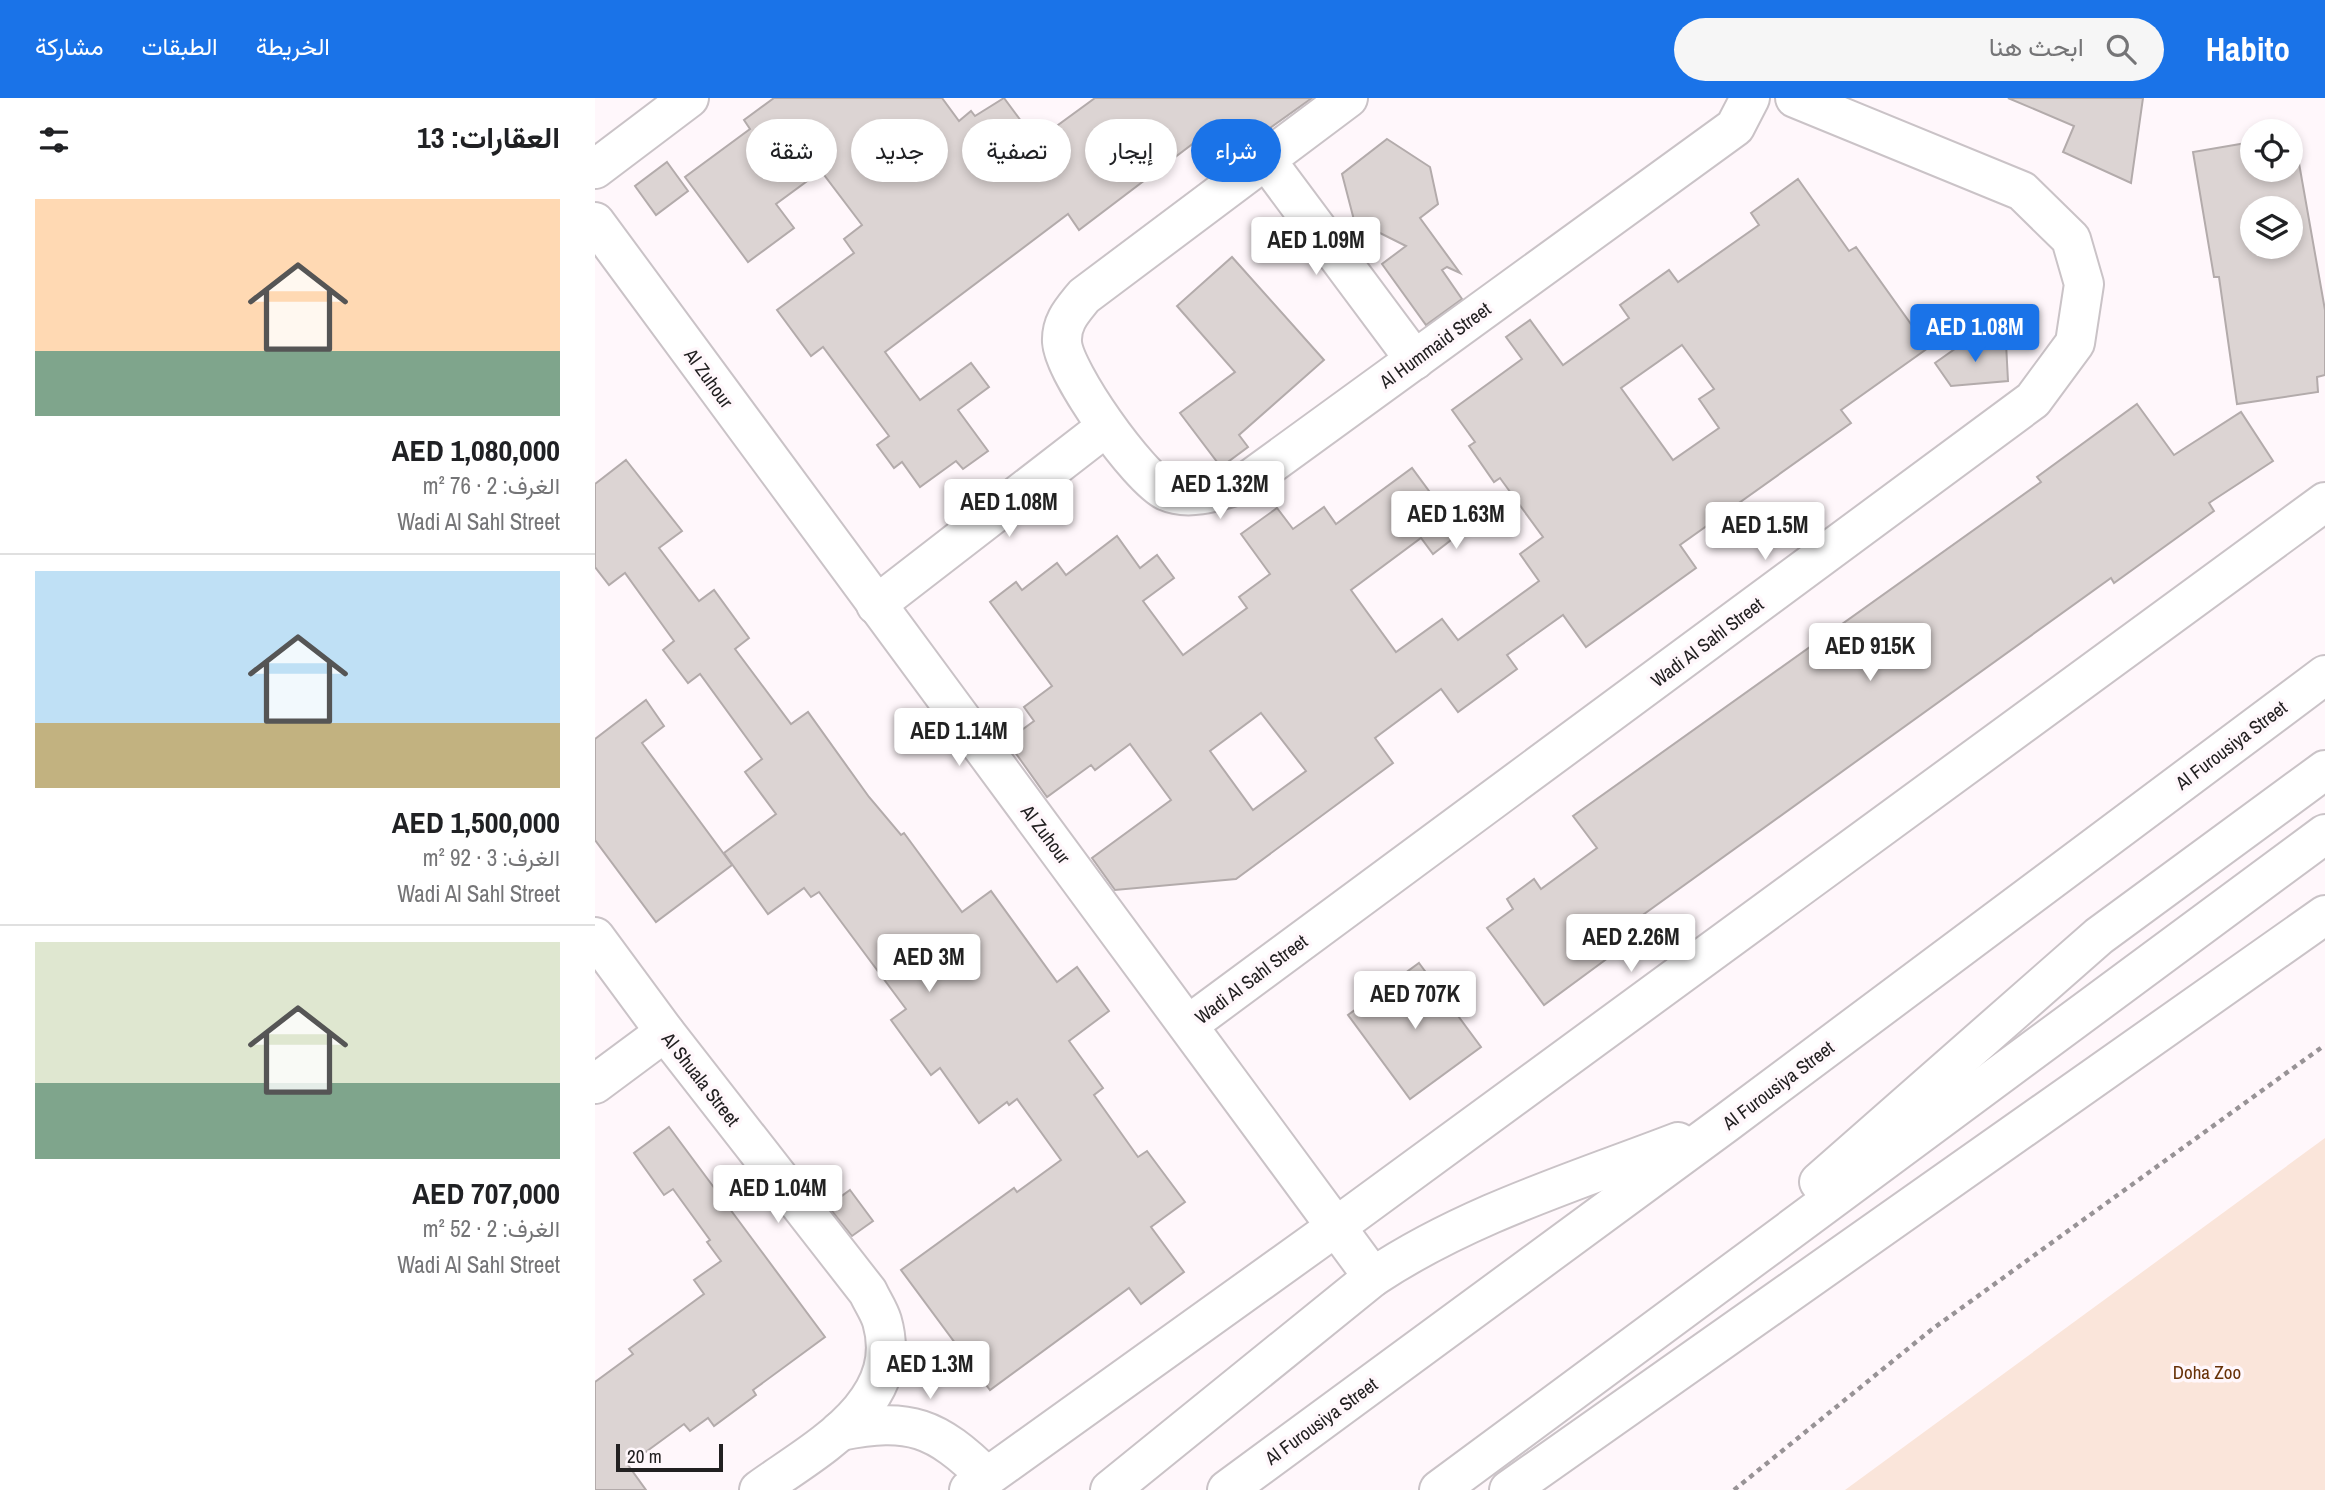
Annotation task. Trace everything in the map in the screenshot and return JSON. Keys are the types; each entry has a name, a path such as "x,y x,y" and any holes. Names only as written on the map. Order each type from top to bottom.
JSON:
{"main road":[{"path":"595,169 689,98"},
{"name":"Al Hummaid Street","path":"1281,149 1348,98"},
{"name":"Al Hummaid Street","path":"1237,182 1084,296 1064,321 1062,344 1070,366 1106,427 1149,477 1167,491 1194,496 1245,483 1735,127 1750,98"},
{"name":"Wadi Al Sahl Street","path":"1188,1026 2033,400 2075,343 2084,284 2071,239 2022,191 1795,98"},
{"path":"1281,180 1415,360"},
{"name":"Al Zuhour","path":"595,222 1373,1277"},
{"path":"876,605 1106,427"},
{"path":"978,1484 1337,1226 2325,502"},
{"name":"Al Furousiya Street","path":"1227,1490 1726,1123 2325,675"},
{"path":"1637,1344 2099,936 2325,770"},
{"path":"1439,1490 2325,834"},
{"path":"1509,1490 2325,915"},
{"name":"Al Shuala Street","path":"595,937 665,1032 867,1292 882,1320 887,1351 880,1381 865,1408 840,1431 759,1490"},
{"path":"595,1084 665,1032"},
{"path":"1110,1490 1373,1277 1435,1238 1466,1223 1726,1123"},
{"name":"Al Shuala Street","path":"840,1431 881,1423 922,1430 957,1448 978,1484"}],"path":[{"path":"1734,1490 1931,1330 2325,1045"}],"green space":[{"name":"Doha Zoo","path":"2325,1138 2325,1490 1845,1490"}],"building":[{"path":"774,98 942,98 959,121 971,111 975,116 1004,98 1020,119 962,119 962,182 1071,182 1071,119 1066,119 1095,98 1312,98 1281,120 1191,119 1191,145 1177,156 1177,119 1085,119 1085,182 1142,182 1079,230 1068,214 885,352 920,400 971,363 989,387 958,410 988,451 963,469 956,461 920,487 902,462 894,468 877,445 889,436 823,347 811,356 777,310 854,253 844,239 862,225 829,182 837,182 837,119 746,119 746,123 744,120"},
{"path":"2008,98 2143,98 2131,183 2063,152 2074,126"},
{"path":"746,132 746,182 806,182 776,204 794,228 748,262 685,177"},
{"path":"1387,139 1430,167 1438,204 1420,218 1460,273 1447,267 1442,270 1462,299 1426,325 1382,264 1406,246 1354,220 1342,174"},
{"path":"2240,144 2240,182 2302,182 2325,310 2325,375 2317,377 2318,392 2237,404 2219,277 2214,277 2193,152"},
{"path":"667,162 688,191 656,215 635,186"},
{"path":"1798,179 1849,251 1856,247 1928,348 1841,410 1851,423 1680,545 1696,568 1586,647 1563,615 1507,655 1517,669 1458,712 1441,689 1375,738 1393,763 1236,879 1115,890 1092,858 1171,800 1130,744 1095,770 1091,765 1047,797 1007,741 1034,721 1024,707 1052,686 990,602 1016,582 1022,590 1057,563 1066,575 1117,536 1140,568 1157,555 1174,578 1143,601 1183,655 1247,608 1239,597 1270,574 1241,534 1277,508 1293,529 1324,507 1336,524 1412,468 1460,533 1433,554 1421,538 1351,590 1396,652 1442,619 1458,640 1539,581 1520,554 1543,537 1500,478 1494,482 1469,446 1475,442 1452,410 1522,359 1506,337 1530,320 1563,365 1629,318 1620,305 1669,270 1678,282 1759,225 1751,213","holes":["1682,345 1714,389 1699,399 1719,428 1673,460 1621,388","1261,713 1306,771 1253,810 1210,751"]},
{"path":"1232,257 1324,360 1239,435 1248,447 1221,467 1180,413 1235,372 1177,306"},
{"path":"1969,339 1973,345 2006,343 2008,381 1951,386 1935,363"},
{"path":"2137,404 2174,455 2241,412 2273,461 2209,503 2214,511 2114,583 2111,578 1608,940 1616,952 1544,1005 1487,928 1513,909 1507,899 1534,879 1541,889 1597,848 1573,816 2041,482 2037,477"},
{"path":"626,460 682,531 659,548 699,601 714,590 749,638 735,649 791,724 808,712 869,797 901,835 904,833 962,912 991,891 1057,982 1077,967 1109,1011 1069,1041 1103,1088 1094,1095 1138,1157 1147,1151 1185,1202 1151,1227 1184,1272 1141,1304 1129,1288 990,1390 901,1270 1014,1188 1017,1192 1061,1160 1017,1099 1009,1105 1007,1102 979,1123 940,1068 931,1075 891,1020 906,1009 819,892 811,897 804,888 768,914 724,853 776,814 745,772 762,759 700,674 688,683 663,650 674,641 625,573 609,585 595,567 595,484"},
{"path":"646,700 664,726 642,743 732,865 656,922 595,840 595,739"},
{"path":"1419,963 1481,1047 1410,1099 1348,1015"},
{"path":"669,1127 825,1337 753,1390 756,1395 714,1426 708,1418 690,1431 684,1424 628,1465 646,1490 595,1490 595,1382 633,1354 629,1349 704,1294 694,1280 721,1261 707,1242 710,1240 673,1189 664,1195 634,1153"},
{"path":"850,1190 873,1221 852,1236 828,1206"}]}
